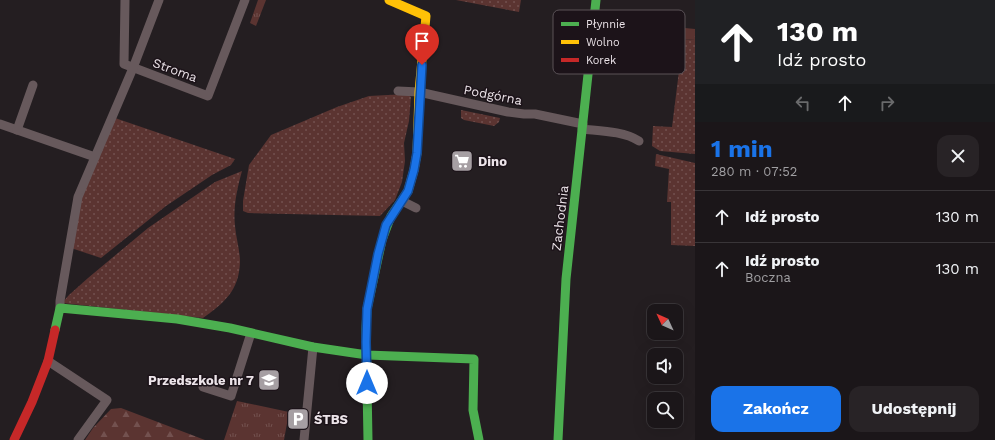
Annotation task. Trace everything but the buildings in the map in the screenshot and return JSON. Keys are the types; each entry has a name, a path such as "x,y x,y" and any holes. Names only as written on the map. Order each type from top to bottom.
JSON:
{"street":[{"path":"125,0 124,64 133,68"},
{"path":"16,439 34,403 48,361 60,308 78,197 133,68 159,0"},
{"name":"Stroma","path":"133,68 208,96 245,0"},
{"path":"368,440 366,342 367,309 386,225 408,191 414,170 417,153 419,92 426,16 389,0"},
{"name":"Zachodnia","path":"595,10 596,0"},
{"name":"Zachodnia","path":"558,440 563,306 588,74"},
{"path":"17,130 33,85"},
{"name":"Podgórna","path":"398,91 419,92 508,112 535,114 583,127 632,136 639,141"},
{"path":"0,124 94,157"},
{"path":"402,201 416,208"},
{"path":"60,308 177,319 251,333 313,347 367,355 474,359 473,420 479,440"},
{"path":"203,387 231,396 251,333"},
{"path":"304,440 313,347"},
{"path":"48,361 107,400 90,419 78,440"}],"green space":[{"path":"258,0 266,0 256,26 250,23"},
{"path":"456,0 521,0 519,12"},
{"path":"685,28 695,29 695,40 685,39"},
{"path":"685,39 695,40 695,154 660,151 652,146 653,126 672,127 679,74 685,74"},
{"path":"407,94 411,97 409,121 404,143 405,161 402,182 395,200 380,216 248,213 243,211 243,201 249,165 271,135 337,107 369,96"},
{"path":"461,110 500,118 499,122 494,126 464,120 461,118"},
{"path":"115,118 235,159 231,165 212,175 166,206 101,258 68,247 74,196"},
{"path":"656,154 695,163 695,246 671,245 671,202 667,202 669,169 655,166"},
{"path":"242,171 235,205 236,230 240,258 237,281 224,301 203,318 62,303 88,278 148,228 215,182"},
{"path":"237,401 289,412 284,440 224,440"},
{"path":"121,408 205,440 85,440 93,428 111,409"}],"traffic: fast":[{"path":"595,10 596,0"},
{"path":"558,440 566,279 588,74"},
{"path":"368,440 367,309 382,240 391,216 408,191"},
{"path":"55,330 60,308 177,319 230,328 313,347 367,355 474,359 473,410 479,440"}],"traffic: slow":[{"path":"389,0 426,16 419,92 417,153 408,191"}],"traffic: jam":[{"path":"14,440 32,402 48,361 55,330"}],"place":[{"name":"Dino","path":"462,161"},
{"name":"Przedszkole nr 7","path":"269,380"},
{"name":"ŚTBS","path":"298,419"}],"route":[{"path":"367,383 367,309 378,254 386,225 408,191 414,170 417,153 419,92 422,65"}]}
